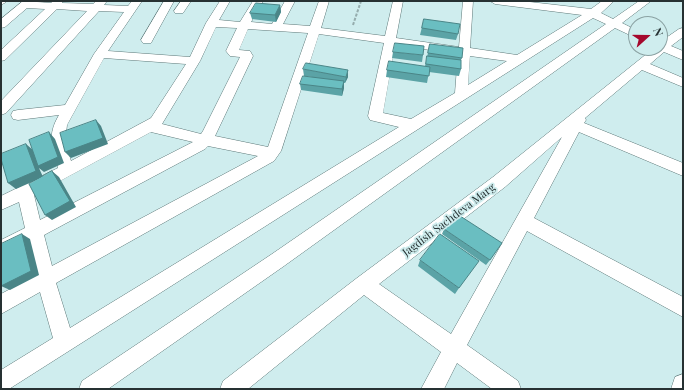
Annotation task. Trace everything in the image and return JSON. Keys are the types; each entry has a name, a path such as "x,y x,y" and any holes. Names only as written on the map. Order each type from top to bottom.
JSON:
{"street":[{"path":"147,40 169,1"},
{"path":"179,11 186,1"},
{"path":"1,203 25,192 150,126 160,117 194,61 212,23 225,1"},
{"path":"1,249 200,145 205,140 247,56 246,54 234,53 232,51 244,25 258,1"},
{"path":"276,27 290,1"},
{"path":"1,304 270,157 324,1"},
{"path":"398,1 375,116 414,125"},
{"path":"461,95 468,1"},
{"path":"495,1 593,13 628,31"},
{"path":"1,382 593,13 609,1"},
{"path":"90,389 278,260 646,1"},
{"path":"1,25 27,3 134,5"},
{"path":"1,57 56,4"},
{"path":"1,110 98,5"},
{"path":"66,170 58,142 60,125 100,54 134,5"},
{"path":"212,23 314,30 519,59"},
{"name":"Jagdish Sachdeva Marg","path":"668,42 683,31"},
{"path":"668,50 683,56"},
{"path":"100,54 194,61"},
{"name":"Jagdish Sachdeva Marg","path":"231,389 364,284 500,182 580,118 652,56"},
{"path":"641,65 683,83"},
{"path":"18,115 69,109"},
{"path":"432,389 580,118 683,170"},
{"path":"150,126 205,140 272,154"},
{"path":"25,192 46,279 64,342"},
{"path":"524,220 683,307"},
{"path":"364,284 510,389"},
{"path":"682,389 683,385"}],"path":[{"path":"350,35 361,1"}],"building":[{"path":"256,3 280,5 275,15 250,13"},
{"path":"424,19 460,24 458,34 422,28"},
{"path":"395,43 424,46 423,55 393,52"},
{"path":"430,44 463,48 462,58 428,53"},
{"path":"427,56 461,60 461,69 426,64"},
{"path":"389,61 430,67 429,76 387,70"},
{"path":"306,63 348,70 346,77 303,69"},
{"path":"303,76 344,81 342,89 300,84"},
{"path":"96,120 103,138 65,152 60,133"},
{"path":"49,132 58,157 38,166 29,140"},
{"path":"26,144 36,171 8,183 1,154"},
{"path":"52,171 70,201 45,215 29,184"},
{"path":"457,214 502,243 490,260 444,229"},
{"path":"22,234 31,271 1,286 1,244"},
{"path":"440,234 479,261 459,288 420,260"}]}
